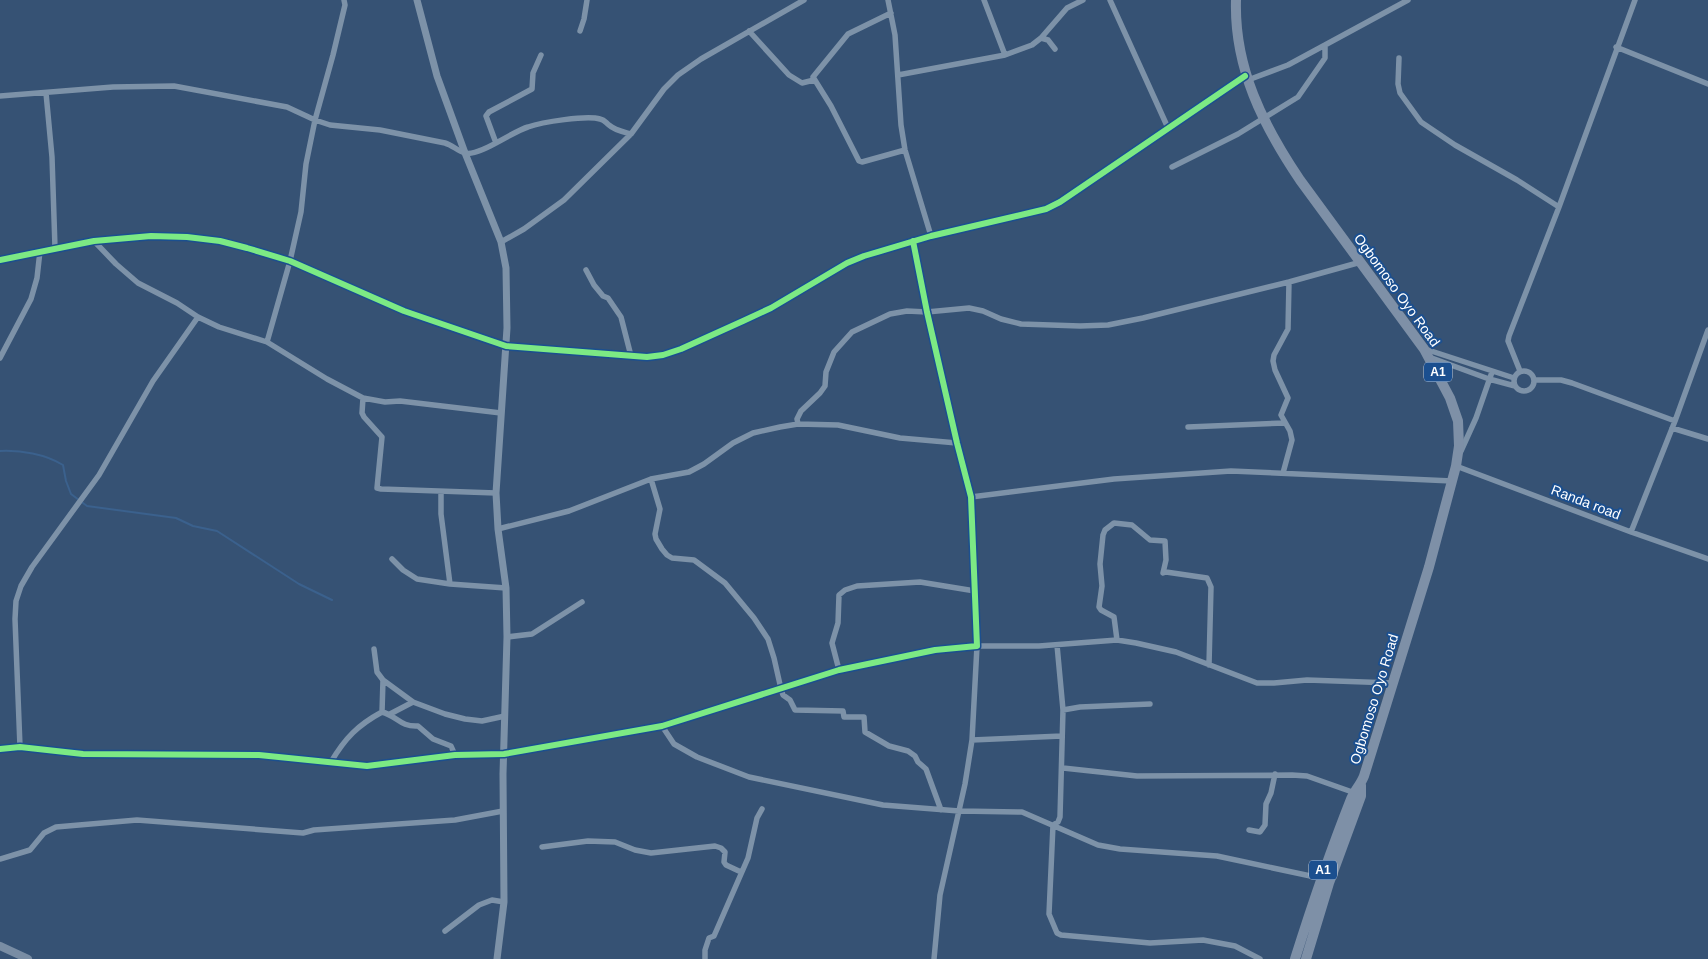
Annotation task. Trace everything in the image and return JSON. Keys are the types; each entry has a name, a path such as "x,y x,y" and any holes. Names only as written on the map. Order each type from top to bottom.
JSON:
{"highway":[{"name":"Ogbomoso Oyo Road","path":"1236,0 1238,38 1246,78 1263,118 1283,155 1300,180 1426,353 1450,398 1458,421 1459,446 1457,463 1429,567 1306,959"},
{"name":"Ogbomoso Oyo Road","path":"1295,959 1320,878 1359,791"}],"main road":[{"path":"0,946 28,959"}],"street":[{"path":"267,342 290,261 315,120 333,55 345,5 344,0"},
{"path":"417,0 437,76 465,153 501,242 508,292 496,493 498,529 506,588 507,636 503,811 504,902 496,959"},
{"path":"580,31 587,0"},
{"path":"501,242 524,229 564,200 631,134 664,90 678,76 701,59 804,0"},
{"path":"888,0 895,35 901,125 905,150 931,236"},
{"path":"984,0 1005,55"},
{"path":"898,75 1005,55 1032,44 1042,38 1067,8 1082,0"},
{"path":"1110,0 1168,128"},
{"path":"0,260 94,241 151,236 187,237 220,241 290,261 404,311 506,346 647,357 663,355 681,349 771,308 864,256 931,236 1046,209 1060,202 1168,128 1246,78 1288,65 1408,0"},
{"path":"1520,371 1508,341 1509,336 1559,208 1616,47 1635,0"},
{"path":"891,13 848,34 813,77 831,106 859,161 862,162 905,150"},
{"path":"749,31 788,76 802,83 814,80"},
{"path":"1042,38 1048,40 1055,49"},
{"path":"1172,167 1238,134 1298,97 1325,58 1325,45"},
{"path":"1616,47 1708,84"},
{"path":"496,143 486,116 488,112 532,89 533,73 541,55"},
{"path":"1399,58 1398,84 1400,93 1421,122 1455,145 1517,180 1559,208"},
{"path":"0,96 113,88 174,86 287,107 330,125 380,130 445,143 465,153 473,153 528,126 566,120 599,118 606,121 609,126 631,134"},
{"path":"46,94 52,158 55,248"},
{"path":"94,241 138,283 219,327 267,342 363,398 385,402 400,401 501,413"},
{"path":"913,241 926,312 956,443 971,497 978,646 972,740 965,784 940,895 934,959"},
{"path":"0,358 30,299 37,278 40,251"},
{"path":"798,424 801,411 826,386 826,372 834,352 852,332 890,314 907,311 926,312 969,308 1021,324 1108,325 1289,282 1361,262"},
{"path":"586,270 594,285 601,294 608,298 621,317 631,356"},
{"path":"1283,473 1292,440 1281,415 1288,398 1275,370 1273,361 1274,355 1288,329 1289,282"},
{"path":"20,747 16,664 16,601 21,586 32,567 104,467 153,381 198,317"},
{"path":"1631,532 1707,335"},
{"path":"1426,353 1514,378"},
{"path":"1426,353 1489,379 1515,386 1519,390 1528,390 1534,380"},
{"path":"1515,386 1514,378 1520,371"},
{"path":"1520,371 1529,372 1534,380"},
{"path":"1457,463 1476,418 1492,372"},
{"path":"1534,380 1561,380 1572,383 1675,420"},
{"path":"363,398 362,413 382,436 378,488 496,493"},
{"path":"1188,427 1285,423"},
{"path":"498,529 569,511 652,479 689,472 704,464 733,443 754,433 780,427 798,424 838,425 915,440 956,443"},
{"path":"1672,428 1708,439"},
{"name":"Randa road","path":"1457,463 1631,532 1708,559"},
{"path":"971,497 1114,479 1175,473 1231,471 1452,482"},
{"path":"652,479 660,509 655,534 662,549 672,558 694,560 725,583 754,618 768,640 783,696 790,700 795,710 843,711 844,716 864,717 865,732 893,748 908,751 926,769 942,810"},
{"path":"441,492 441,514 450,584"},
{"path":"1117,640 1114,616 1098,607 1102,586 1100,564 1103,535 1105,530 1114,523 1132,525 1150,540 1165,541 1166,560 1163,573 1207,578 1211,587 1209,665"},
{"path":"392,559 403,570 417,579 450,584 506,588"},
{"path":"839,670 832,643 838,623 839,595 845,590 857,586 920,582 975,591"},
{"path":"507,636 532,634 582,602"},
{"path":"0,749 20,747 83,754 259,755 367,766 455,755 504,754 662,726 839,670 935,650 978,646 1117,640 1136,642 1176,652 1257,682 1307,680 1393,683"},
{"path":"1052,825 1058,822 1060,817 1062,768 1063,710 1057,644"},
{"path":"374,648 377,672 383,680 413,702 464,719 482,721 505,716"},
{"path":"382,712 383,680"},
{"path":"390,714 413,702"},
{"path":"1063,710 1080,706 1150,704"},
{"path":"330,762 341,744 364,722 382,712 390,714 400,723 418,726 433,739 451,746 455,755"},
{"path":"662,726 674,744 697,757 748,776 884,805 959,811 1022,812 1080,839 1098,845 1120,849 1216,856 1320,878"},
{"path":"972,740 1062,736"},
{"path":"1062,768 1137,776 1275,774 1307,776 1359,791"},
{"path":"1249,830 1260,832 1265,825 1266,804 1271,794 1275,774"},
{"path":"705,959 705,950 710,938 714,936 748,858 756,818 762,809"},
{"path":"0,859 25,852 49,829 65,826 137,820 303,833 314,830 455,820 503,811"},
{"path":"1052,825 1049,914 1057,933 1061,935 1150,943 1203,940 1235,946 1260,959"},
{"path":"542,847 588,841 615,842 634,850 651,853 715,846 725,852 726,865 741,872"},
{"path":"445,931 479,905 492,900 504,902"}],"waterway":[{"path":"0,451 33,453 63,465 71,494 87,506 176,518 193,526 217,531 299,584 332,600"}],"cycle path":[{"path":"0,260 94,241 151,236 187,237 220,241 290,261 404,311 506,346 647,357 663,355 681,349 771,308 847,263 864,256 931,236 1046,209 1060,202 1245,76"},
{"path":"0,749 20,747 83,754 259,755 367,766 455,755 504,754 662,726 839,670 935,650 977,646 971,497 927,312 913,241"}]}
